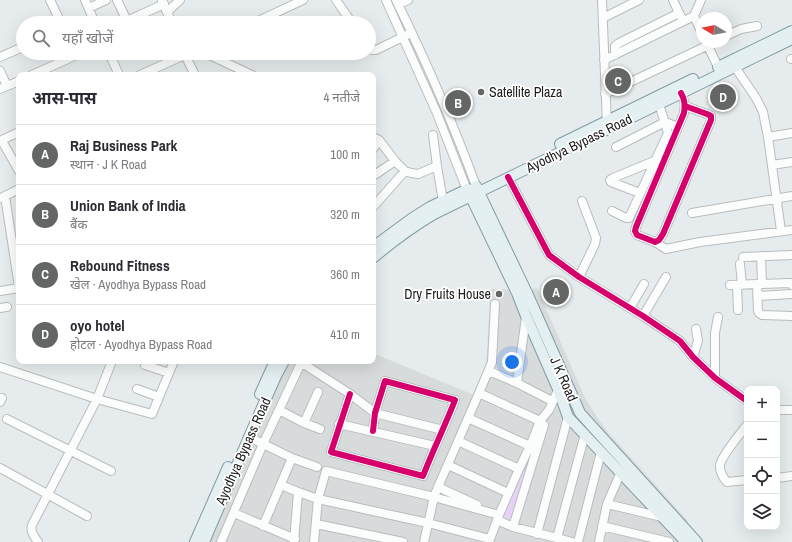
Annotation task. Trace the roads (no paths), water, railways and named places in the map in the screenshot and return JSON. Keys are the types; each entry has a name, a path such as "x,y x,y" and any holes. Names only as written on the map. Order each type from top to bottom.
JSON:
{"main road":[{"name":"Ayodhya Bypass Road","path":"376,241 410,219 443,201 508,177 718,67 792,31"},
{"name":"Ayodhya Bypass Road","path":"376,255 414,225 473,191 607,125 659,104 792,39"},
{"name":"J K Road","path":"473,191 526,316 552,362 564,378 580,413 691,542"},
{"name":"J K Road","path":"473,191 528,295 552,362 558,389 568,417 662,517 691,542"},
{"name":"Ayodhya Bypass Road","path":"202,541 274,364"},
{"name":"Ayodhya Bypass Road","path":"202,541 282,364"}],"street":[{"path":"50,0 58,16"},
{"path":"85,0 92,16"},
{"path":"89,8 106,0"},
{"path":"117,0 123,16"},
{"path":"139,16 180,0"},
{"path":"269,16 303,0"},
{"path":"336,0 347,16"},
{"path":"386,0 473,191"},
{"path":"408,0 398,2 464,152 473,191"},
{"path":"602,0 607,125"},
{"path":"602,18 639,0"},
{"path":"673,0 683,21"},
{"path":"604,60 694,16 701,0"},
{"path":"165,5 169,16"},
{"path":"615,55 615,46 619,42 679,13"},
{"path":"694,16 696,20"},
{"path":"732,33 741,29 757,26"},
{"path":"376,50 412,32"},
{"path":"605,94 700,48"},
{"path":"712,48 718,67"},
{"path":"0,57 16,50"},
{"path":"39,72 65,60"},
{"path":"112,60 118,72"},
{"path":"146,72 171,60"},
{"path":"189,60 194,72"},
{"path":"220,60 246,72"},
{"path":"735,67 756,98 763,112 768,137 781,231"},
{"path":"0,71 4,88 16,82"},
{"path":"681,93 685,100 684,113 636,227 635,231 637,235 656,242 666,250 700,242 792,230"},
{"path":"612,210 626,218 629,218 668,133 659,104"},
{"path":"656,242 663,234 711,120 711,116 685,106"},
{"path":"616,147 665,122 678,127"},
{"path":"768,137 792,133"},
{"path":"16,134 1,141 16,166"},
{"path":"434,135 437,166 443,201"},
{"path":"376,138 395,161 406,171 418,174 437,166"},
{"path":"376,174 395,161"},
{"path":"640,193 611,182 610,180 654,161"},
{"path":"772,165 792,162"},
{"path":"376,204 406,171"},
{"path":"508,177 549,255 579,277 643,316 680,341 693,357 715,378 744,399"},
{"path":"16,190 2,197 16,266"},
{"path":"692,213 792,196"},
{"path":"579,277 595,244 596,238 582,201"},
{"path":"738,310 736,285 742,260 761,256 792,255"},
{"path":"761,256 757,296 758,311 762,315 792,316"},
{"path":"643,316 666,277"},
{"path":"736,285 789,283 792,285"},
{"path":"630,308 644,284"},
{"path":"0,291 16,288"},
{"path":"757,296 792,294"},
{"path":"424,542 438,487 492,362 495,304"},
{"path":"518,383 526,316"},
{"path":"715,378 715,333 718,317"},
{"path":"693,357 698,341 696,329"},
{"path":"38,542 32,532 31,527 97,399 111,364"},
{"path":"0,367 97,399 152,414 173,364"},
{"path":"221,542 299,364"},
{"path":"303,364 350,394 375,413 443,430"},
{"path":"145,365 169,373"},
{"path":"489,371 518,383 552,401"},
{"path":"513,527 552,401 564,378"},
{"path":"350,394 331,452 423,476 455,400 385,381 375,413 373,431"},
{"path":"137,389 159,397"},
{"path":"304,423 318,392"},
{"path":"479,393 540,422"},
{"path":"280,410 304,423 320,429"},
{"path":"281,485 318,499 428,523 489,540 508,493 540,422 549,410"},
{"path":"780,410 792,410"},
{"path":"537,534 568,417"},
{"path":"468,418 530,446"},
{"path":"7,420 111,471"},
{"path":"339,424 435,446"},
{"path":"744,429 722,458 720,467 723,478 727,482 744,480"},
{"path":"557,538 584,434"},
{"path":"249,437 292,458 317,467"},
{"path":"458,441 519,469"},
{"path":"578,542 601,452"},
{"path":"263,526 292,458"},
{"path":"448,465 508,493"},
{"path":"0,468 87,516"},
{"path":"314,542 318,499 326,471 434,498 498,518"},
{"path":"599,542 607,504 621,472"},
{"path":"780,478 792,476"},
{"path":"438,487 513,527 572,542"},
{"path":"234,513 294,540 298,492"},
{"path":"607,504 662,517"},
{"path":"316,524 403,542"},
{"path":"602,526 669,542"}],"place":[{"name":"Rebound Fitness","path":"618,81"},
{"name":"Satellite Plaza","path":"481,92"},
{"name":"oyo hotel","path":"723,97"},
{"name":"Union Bank of India","path":"458,103"},
{"name":"Raj Business Park","path":"556,292"},
{"name":"Dry Fruits House","path":"499,294"}]}
